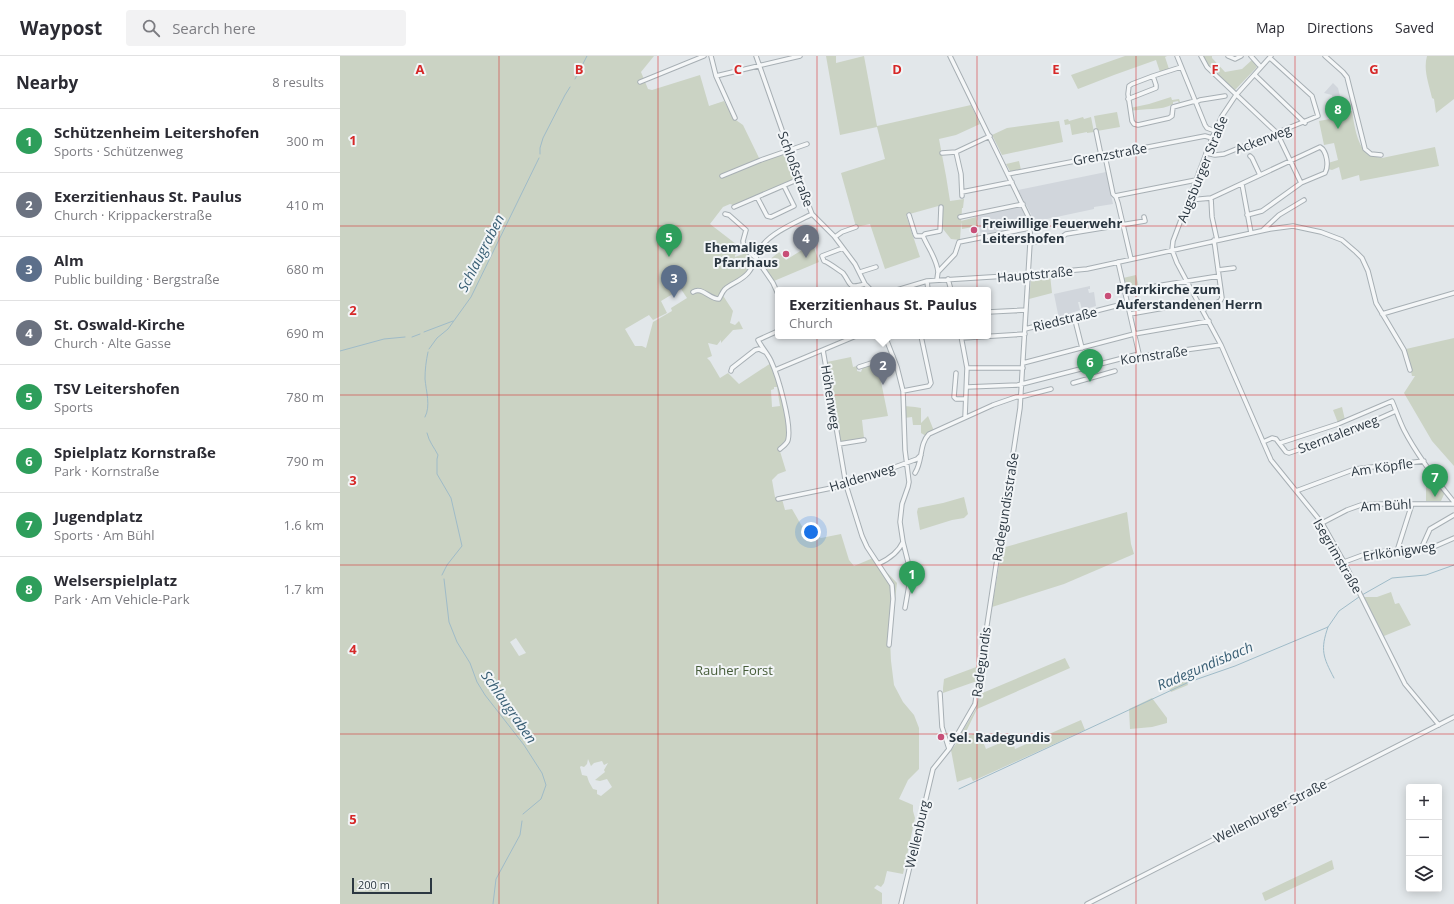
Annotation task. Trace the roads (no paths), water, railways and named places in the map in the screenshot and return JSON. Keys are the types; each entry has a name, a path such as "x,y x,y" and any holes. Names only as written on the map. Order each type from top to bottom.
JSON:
{"street":[{"path":"640,82 704,56"},
{"path":"711,56 716,76 735,118"},
{"name":"Schloßstraße","path":"756,56 789,150 789,155 812,214 835,237 860,272 865,284 868,287"},
{"path":"716,76 800,56"},
{"name":"Radegundisstraße","path":"950,56 1023,204 1028,216 1030,228 1021,396 988,616"},
{"path":"1177,56 1205,125 1207,128 1215,131"},
{"path":"1201,56 1207,67 1277,133 1301,183"},
{"path":"1228,56 1235,59 1241,56"},
{"path":"1251,56 1259,65"},
{"path":"1325,56 1347,77 1365,149 1371,154 1381,155"},
{"name":"Augsburger Straße","path":"1172,250 1173,241 1206,153 1226,109 1236,95 1270,57"},
{"name":"Ackerweg","path":"1206,153 1215,155 1224,154 1318,116 1312,96 1270,57"},
{"path":"1181,67 1153,76 1130,86 1128,90 1128,99 1132,121 1136,125 1169,118 1172,116 1173,107 1200,100 1225,96"},
{"path":"1254,75 1304,122"},
{"path":"1128,99 1156,88 1153,76"},
{"path":"1096,131 1112,194 1117,199 1131,259"},
{"path":"942,153 956,152 990,136"},
{"name":"Grenzstraße","path":"1008,174 1205,136 1212,138"},
{"path":"722,175 807,144"},
{"path":"1189,200 1211,198 1320,147 1324,150 1327,166 1325,173 1301,183 1262,211 1247,215"},
{"path":"956,152 961,174 962,194 1012,182"},
{"path":"1250,156 1260,175"},
{"path":"734,207 799,180"},
{"path":"1115,196 1196,180"},
{"path":"1242,184 1251,233"},
{"path":"757,197 765,214 771,217 794,206 784,186"},
{"path":"1203,310 1220,301 1222,298 1211,198"},
{"path":"1262,230 1279,215 1304,200"},
{"path":"960,217 1023,204"},
{"path":"909,215 915,234 923,236 925,234 940,231 941,207"},
{"path":"725,214 729,215 746,230 743,241 744,248 756,258 775,287"},
{"path":"693,292 696,290 701,290 714,299 718,299 723,291 741,280 748,273 763,244 791,224 812,214"},
{"path":"1030,242 1062,237 1066,234 1145,221 1144,217"},
{"name":"Hauptstraße","path":"906,287 927,280 937,279 1028,275 1087,269 1262,230 1289,226 1299,227 1328,234 1349,245 1359,255 1368,271 1376,303 1404,350 1410,370"},
{"path":"835,237 842,232 856,227"},
{"path":"938,272 955,254 959,242 1030,228"},
{"path":"923,236 927,247 932,252 938,268 937,279"},
{"path":"843,248 822,256 824,261 829,262 836,269 842,272 847,282 851,286 855,287 865,284"},
{"name":"Isegrimstraße","path":"1172,250 1177,263 1209,321 1230,364 1271,460 1322,523 1344,562 1405,684 1439,725"},
{"path":"1118,262 1139,354"},
{"path":"860,272 876,267"},
{"path":"1218,270 1234,268"},
{"path":"1125,291 1219,276"},
{"path":"948,279 951,287"},
{"path":"927,280 928,287"},
{"path":"1382,314 1454,293"},
{"path":"1130,314 1198,302"},
{"name":"Riedstraße","path":"1025,329 1127,303"},
{"path":"991,312 1026,310"},
{"path":"1074,316 1082,348"},
{"path":"967,368 1023,366 1134,334 1209,321"},
{"path":"775,332 758,340 775,370 786,412 788,441 780,449"},
{"path":"991,336 1025,334"},
{"path":"775,370 849,339"},
{"path":"886,339 894,356 903,391 906,463 909,482 901,510 900,522 903,542 911,574 905,608"},
{"path":"903,391 929,386 931,383 922,339"},
{"path":"961,339 967,368 965,417"},
{"name":"Kornstraße","path":"967,387 1018,385 1139,354 1141,356 1221,345"},
{"path":"731,371 732,368 755,350 765,352"},
{"name":"Höhenweg","path":"824,350 846,485 862,536 892,585 893,599 889,645"},
{"path":"859,367 894,356"},
{"path":"1086,367 1090,378"},
{"name":"Kornstraße","path":"1073,383 1115,371"},
{"path":"956,373 954,397 956,399 965,398"},
{"path":"915,473 919,466 923,442 929,434 993,405 1016,397 1051,389"},
{"path":"1280,443 1338,424 1392,401 1404,430 1424,462 1454,503"},
{"name":"Sterntalerweg","path":"1263,442 1274,438 1280,443 1286,452 1289,453 1347,433 1396,411"},
{"name":"Höhenweg","path":"839,444 864,440"},
{"name":"Haldenweg","path":"778,499 846,485 917,459 921,455"},
{"name":"Am Köpfle","path":"1296,491 1355,469 1424,462"},
{"name":"Am Bühl","path":"1322,523 1354,507 1369,504 1454,503"},
{"path":"1397,551 1412,504"},
{"path":"1421,549 1430,529 1454,515"},
{"name":"Erlkönigweg","path":"1344,562 1372,553 1436,547 1454,538"},
{"path":"878,564 890,558 899,549 903,542"},
{"name":"Radegundis","path":"935,765 948,749 975,704 988,616"},
{"path":"940,693 942,727 948,749"},
{"name":"Wellenburger Straße","path":"1086,904 1454,717"},
{"name":"Wellenburg","path":"901,904 930,778 935,765"}],"waterway":[{"name":"Schlaugraben","path":"575,79 587,56"},
{"name":"Schlaugraben","path":"540,154 543,138 570,87"},
{"name":"Schlaugraben","path":"429,349 437,338 448,329 471,297 539,158"},
{"path":"424,332 453,321"},
{"path":"412,337 420,334"},
{"path":"340,351 384,339 405,337"},
{"name":"Schlaugraben","path":"425,417 428,408 425,379 428,352"},
{"name":"Schlaugraben","path":"427,433 430,442 438,455 437,474 451,498 462,546 447,565 442,575"},
{"name":"Radegundisbach","path":"1362,595 1392,578 1426,575 1454,565"},
{"name":"Schlaugraben","path":"444,579 449,622 457,642 470,663 477,682 485,695 524,745 542,773 546,785 541,799 523,814"},
{"name":"Radegundisbach","path":"959,789 1189,682 1235,666 1328,627 1339,611 1359,597"},
{"path":"1328,627 1323,648 1325,659 1334,678"},
{"name":"Schlaugraben","path":"493,904 496,879 520,835 522,821"}],"place":[{"name":"Welserspielplatz","path":"1338,129"},
{"name":"Freiwillige Feuerwehr Leitershofen","path":"974,230"},
{"name":"Ehemaliges Pfarrhaus","path":"786,254"},
{"name":"TSV Leitershofen","path":"669,257"},
{"name":"St. Oswald-Kirche","path":"806,258"},
{"name":"Pfarrkirche zum Auferstandenen Herrn","path":"1108,296"},
{"name":"Alm","path":"674,298"},
{"name":"Spielplatz Kornstraße","path":"1090,382"},
{"name":"Exerzitienhaus St. Paulus","path":"883,385"},
{"name":"Jugendplatz","path":"1435,497"},
{"name":"Schützenheim Leitershofen","path":"912,594"},
{"name":"Sel. Radegundis","path":"941,737"}],"park label":[{"name":"Rauher Forst","path":"734,670"}]}
